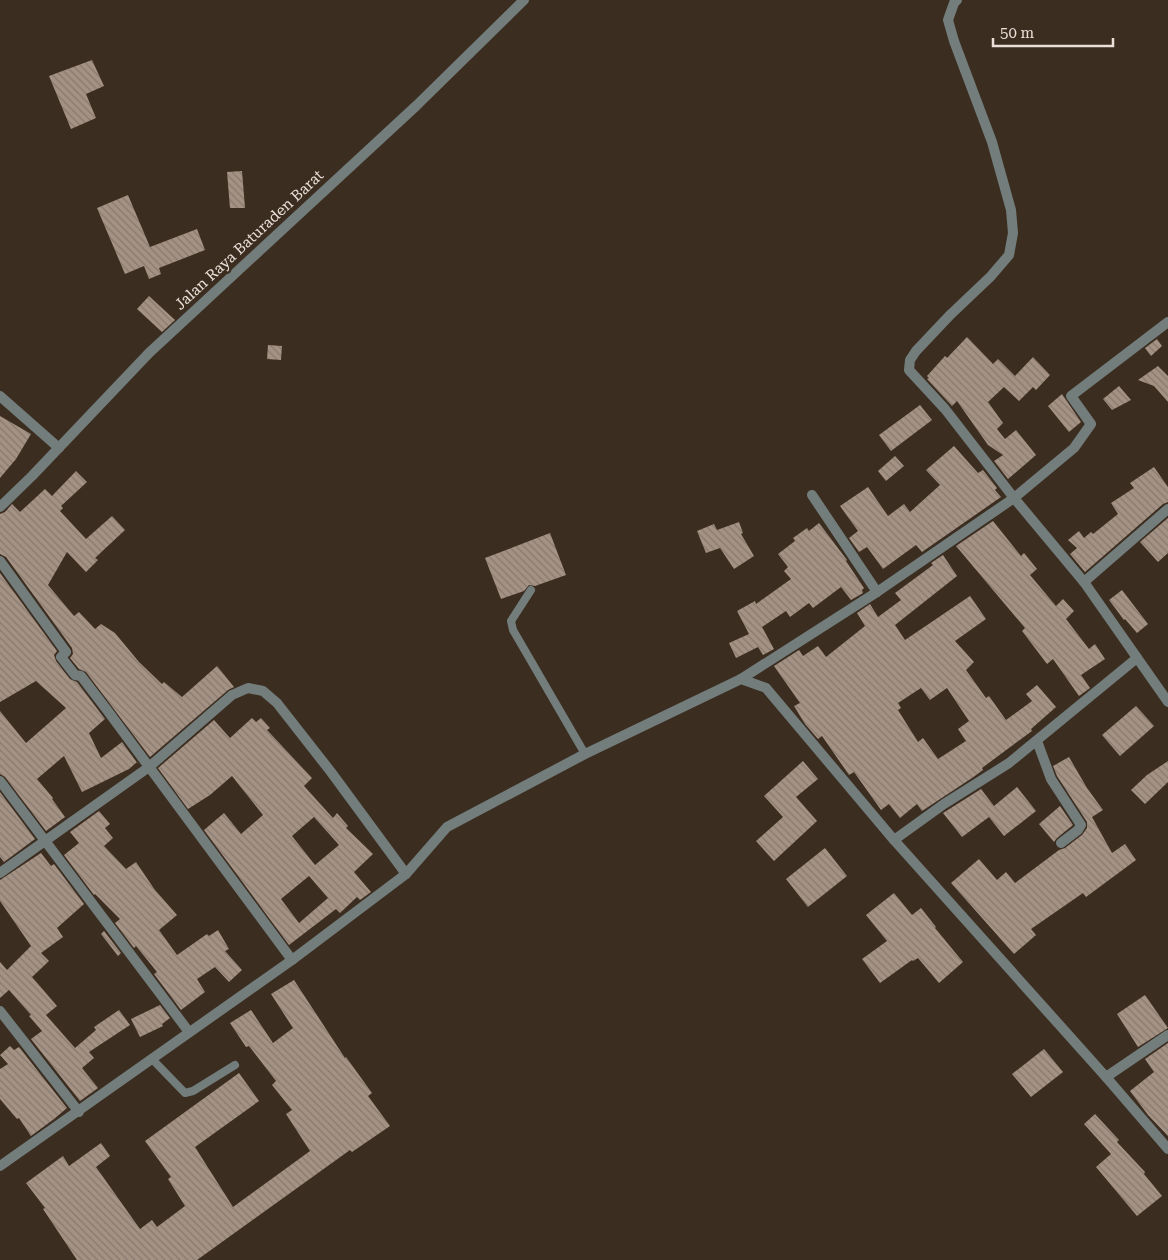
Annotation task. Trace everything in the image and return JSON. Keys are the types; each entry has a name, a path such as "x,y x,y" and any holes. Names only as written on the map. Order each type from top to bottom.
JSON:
{"street":[{"name":"Jalan Raya Baturaden Barat","path":"0,507 149,353 416,106 524,0"},
{"path":"957,0 954,3 948,20 954,42 992,142 1011,210 1013,233 1009,255 991,276 916,351 910,360 909,370 945,409 1014,498 1084,582 1168,702"},
{"path":"0,1166 292,960 406,874 447,827 585,754 741,679 877,592 1014,498 1074,448 1091,424 1071,396 1168,322"},
{"path":"0,396 59,448"},
{"path":"812,495 877,592"},
{"path":"1084,582 1168,509"},
{"path":"0,560 66,652 61,657 75,675 81,676 292,960"},
{"path":"894,840 944,804 1010,764 1137,658"},
{"path":"741,679 766,688 894,840 1106,1077 1168,1150"},
{"path":"0,872 149,766 232,695 248,688 263,691 277,703 406,874"},
{"path":"1037,741 1051,779 1080,824 1078,830 1061,843"},
{"path":"0,781 189,1032"},
{"path":"0,1011 79,1112"},
{"path":"1106,1077 1168,1035"}],"lane":[{"path":"531,590 511,621 513,630 585,754"},
{"path":"152,1059 185,1094 193,1092 235,1065"}],"building":[{"path":"92,60 104,86 86,94 96,118 71,129 49,76"},
{"path":"242,171 245,208 230,208 227,172"},
{"path":"128,195 150,247 197,229 205,250 159,268 161,274 149,279 144,266 125,274 97,208"},
{"path":"149,296 175,320 162,332 137,309"},
{"path":"967,337 993,364 998,359 1015,376 1033,357 1050,375 1036,390 1033,387 1019,401 1004,387 988,402 1003,423 997,429 1005,439 1016,430 1036,455 1008,479 994,461 1003,455 988,445 957,401 952,406 927,379 929,378 927,376 945,356 947,358"},
{"path":"1157,339 1162,346 1151,356 1145,348"},
{"path":"268,345 282,346 281,360 267,359"},
{"path":"1158,366 1168,376 1168,402 1154,386 1138,380"},
{"path":"1119,386 1131,400 1112,410 1103,399"},
{"path":"1062,394 1081,422 1069,432 1048,406"},
{"path":"920,405 932,420 891,451 879,435"},
{"path":"0,416 31,434 16,459 0,478"},
{"path":"954,446 978,473 983,470 997,488 995,490 1001,497 922,552 916,545 883,569 867,547 859,552 849,538 858,531 840,506 868,487 888,516 904,504 910,512 940,485 926,470"},
{"path":"895,456 904,466 886,481 878,471"},
{"path":"1154,467 1168,487 1168,502 1163,504 1085,572 1070,554 1077,548 1068,540 1079,531 1084,538 1091,532 1093,534 1118,514 1111,503 1134,488 1130,483"},
{"path":"76,471 87,482 61,506 63,508 60,511 86,539 112,516 125,530 95,558 98,560 86,572 67,552 48,585 74,616 79,612 95,629 101,624 115,633 139,662 162,684 164,682 182,697 217,666 234,687 228,690 150,757 86,672 79,669 70,658 73,654 72,648 6,557 0,554 0,514 5,512 12,504 20,512 45,489 52,496"},
{"path":"1168,518 1168,553 1158,562 1140,542"},
{"path":"993,521 1021,556 1024,553 1037,569 1030,575 1056,606 1063,599 1074,611 1066,619 1089,649 1095,644 1105,659 1081,675 1090,688 1079,696 1053,659 1047,664 1022,631 1025,628 956,546"},
{"path":"739,522 743,533 741,534 754,556 734,569 720,548 706,553 697,531 714,524 717,530"},
{"path":"819,523 847,560 864,588 862,590 863,593 851,600 841,587 813,608 809,603 790,617 786,611 762,627 774,649 763,655 758,647 736,658 729,643 749,634 737,611 755,601 756,604 791,579 784,571 788,567 778,554 795,541 793,538 807,528 809,531"},
{"path":"550,533 566,575 535,586 529,585 524,591 501,599 485,558"},
{"path":"943,555 957,576 895,625 905,640 970,596 986,619 955,641 974,662 966,670 986,698 989,696 1006,720 1032,701 1026,694 1037,685 1056,707 1031,729 1032,731 982,768 983,770 972,778 922,811 917,804 900,818 889,804 881,810 854,772 849,775 822,736 818,739 805,724 794,706 800,703 774,666 799,650 803,656 818,646 826,657 865,626 857,613 870,604 878,617 901,600 895,593 933,565 931,563","holes":["921,688 930,700 947,688 969,721 958,729 966,741 938,759 923,738 918,742 898,710 901,708 898,703"]},
{"path":"0,573 57,651 54,655 56,661 70,679 77,682 105,719 89,733 101,758 122,742 137,762 129,769 82,792 64,756 37,779 53,798 65,817 46,831 5,777 0,774 0,711 26,743 66,708 36,681 0,702"},
{"path":"1122,590 1148,624 1137,633 1124,620 1109,600"},
{"path":"1136,706 1154,726 1120,756 1102,735"},
{"path":"252,718 256,722 261,718 270,728 267,730 312,778 304,786 333,818 337,813 348,826 346,828 373,854 354,872 371,892 360,900 357,897 340,913 336,909 289,945 204,830 224,813 241,834 263,815 232,776 210,795 188,809 158,768 214,720 230,738","holes":["314,817 339,845 315,865 292,836","309,876 328,898 299,923 281,899"]},
{"path":"1069,757 1087,788 1103,810 1092,817 1112,853 1125,844 1136,860 1086,897 1083,893 1031,929 1036,935 1014,954 951,883 979,859 997,880 1006,872 1015,883 1082,835 1087,828 1087,822 1057,776 1053,766"},
{"path":"803,761 818,779 796,797 817,821 774,861 756,841 783,817 764,796"},
{"path":"1168,761 1168,782 1145,804 1131,790 1147,775"},
{"path":"1017,787 1036,811 1004,836 989,817 962,837 943,813 981,789 994,806"},
{"path":"0,792 35,839 4,862 0,857"},
{"path":"1060,806 1073,825 1054,842 1039,824"},
{"path":"99,811 110,824 105,828 113,838 104,846 126,869 136,862 155,890 177,915 159,930 177,955 207,934 209,936 218,930 229,949 225,951 242,970 229,982 215,967 197,979 205,992 181,1010 154,974 157,972 136,946 134,948 115,923 120,919 94,895 64,855 79,843 70,832"},
{"path":"825,848 847,876 808,907 786,879"},
{"path":"41,853 51,866 54,864 84,904 57,928 63,937 41,953 49,961 32,977 57,1006 46,1015 75,1048 96,1030 94,1027 119,1010 130,1025 89,1052 94,1058 82,1068 98,1088 80,1101 31,1039 42,1031 29,1016 31,1015 9,990 0,998 0,962 7,970 31,946 0,901 0,880"},
{"path":"894,893 912,915 921,908 963,962 939,983 918,958 912,960 880,983 862,959 887,941 866,915"},
{"path":"104,931 121,953 118,956 101,934"},
{"path":"294,980 345,1058 372,1093 368,1096 390,1126 352,1152 350,1150 197,1260 77,1260 43,1209 45,1208 26,1183 63,1156 69,1166 101,1143 110,1156 96,1167 140,1229 152,1220 157,1227 185,1206 168,1179 171,1177 145,1141 239,1073 259,1101 195,1147 233,1207 310,1151 286,1114 292,1110 272,1085 276,1081 249,1046 246,1047 230,1023 251,1010 273,1043 293,1028 271,994"},
{"path":"1145,995 1168,1028 1138,1047 1117,1014"},
{"path":"160,1005 170,1018 162,1024 163,1026 140,1037 131,1019"},
{"path":"1168,1043 1168,1136 1148,1115 1130,1091 1154,1072 1145,1059"},
{"path":"10,1046 14,1050 19,1047 67,1108 31,1136 19,1118 17,1119 0,1099 0,1069 8,1064 0,1055"},
{"path":"1044,1049 1063,1072 1031,1097 1012,1074"},
{"path":"1095,1114 1119,1140 1117,1142 1145,1172 1144,1174 1162,1196 1137,1216 1096,1167 1111,1154 1084,1124"}]}
